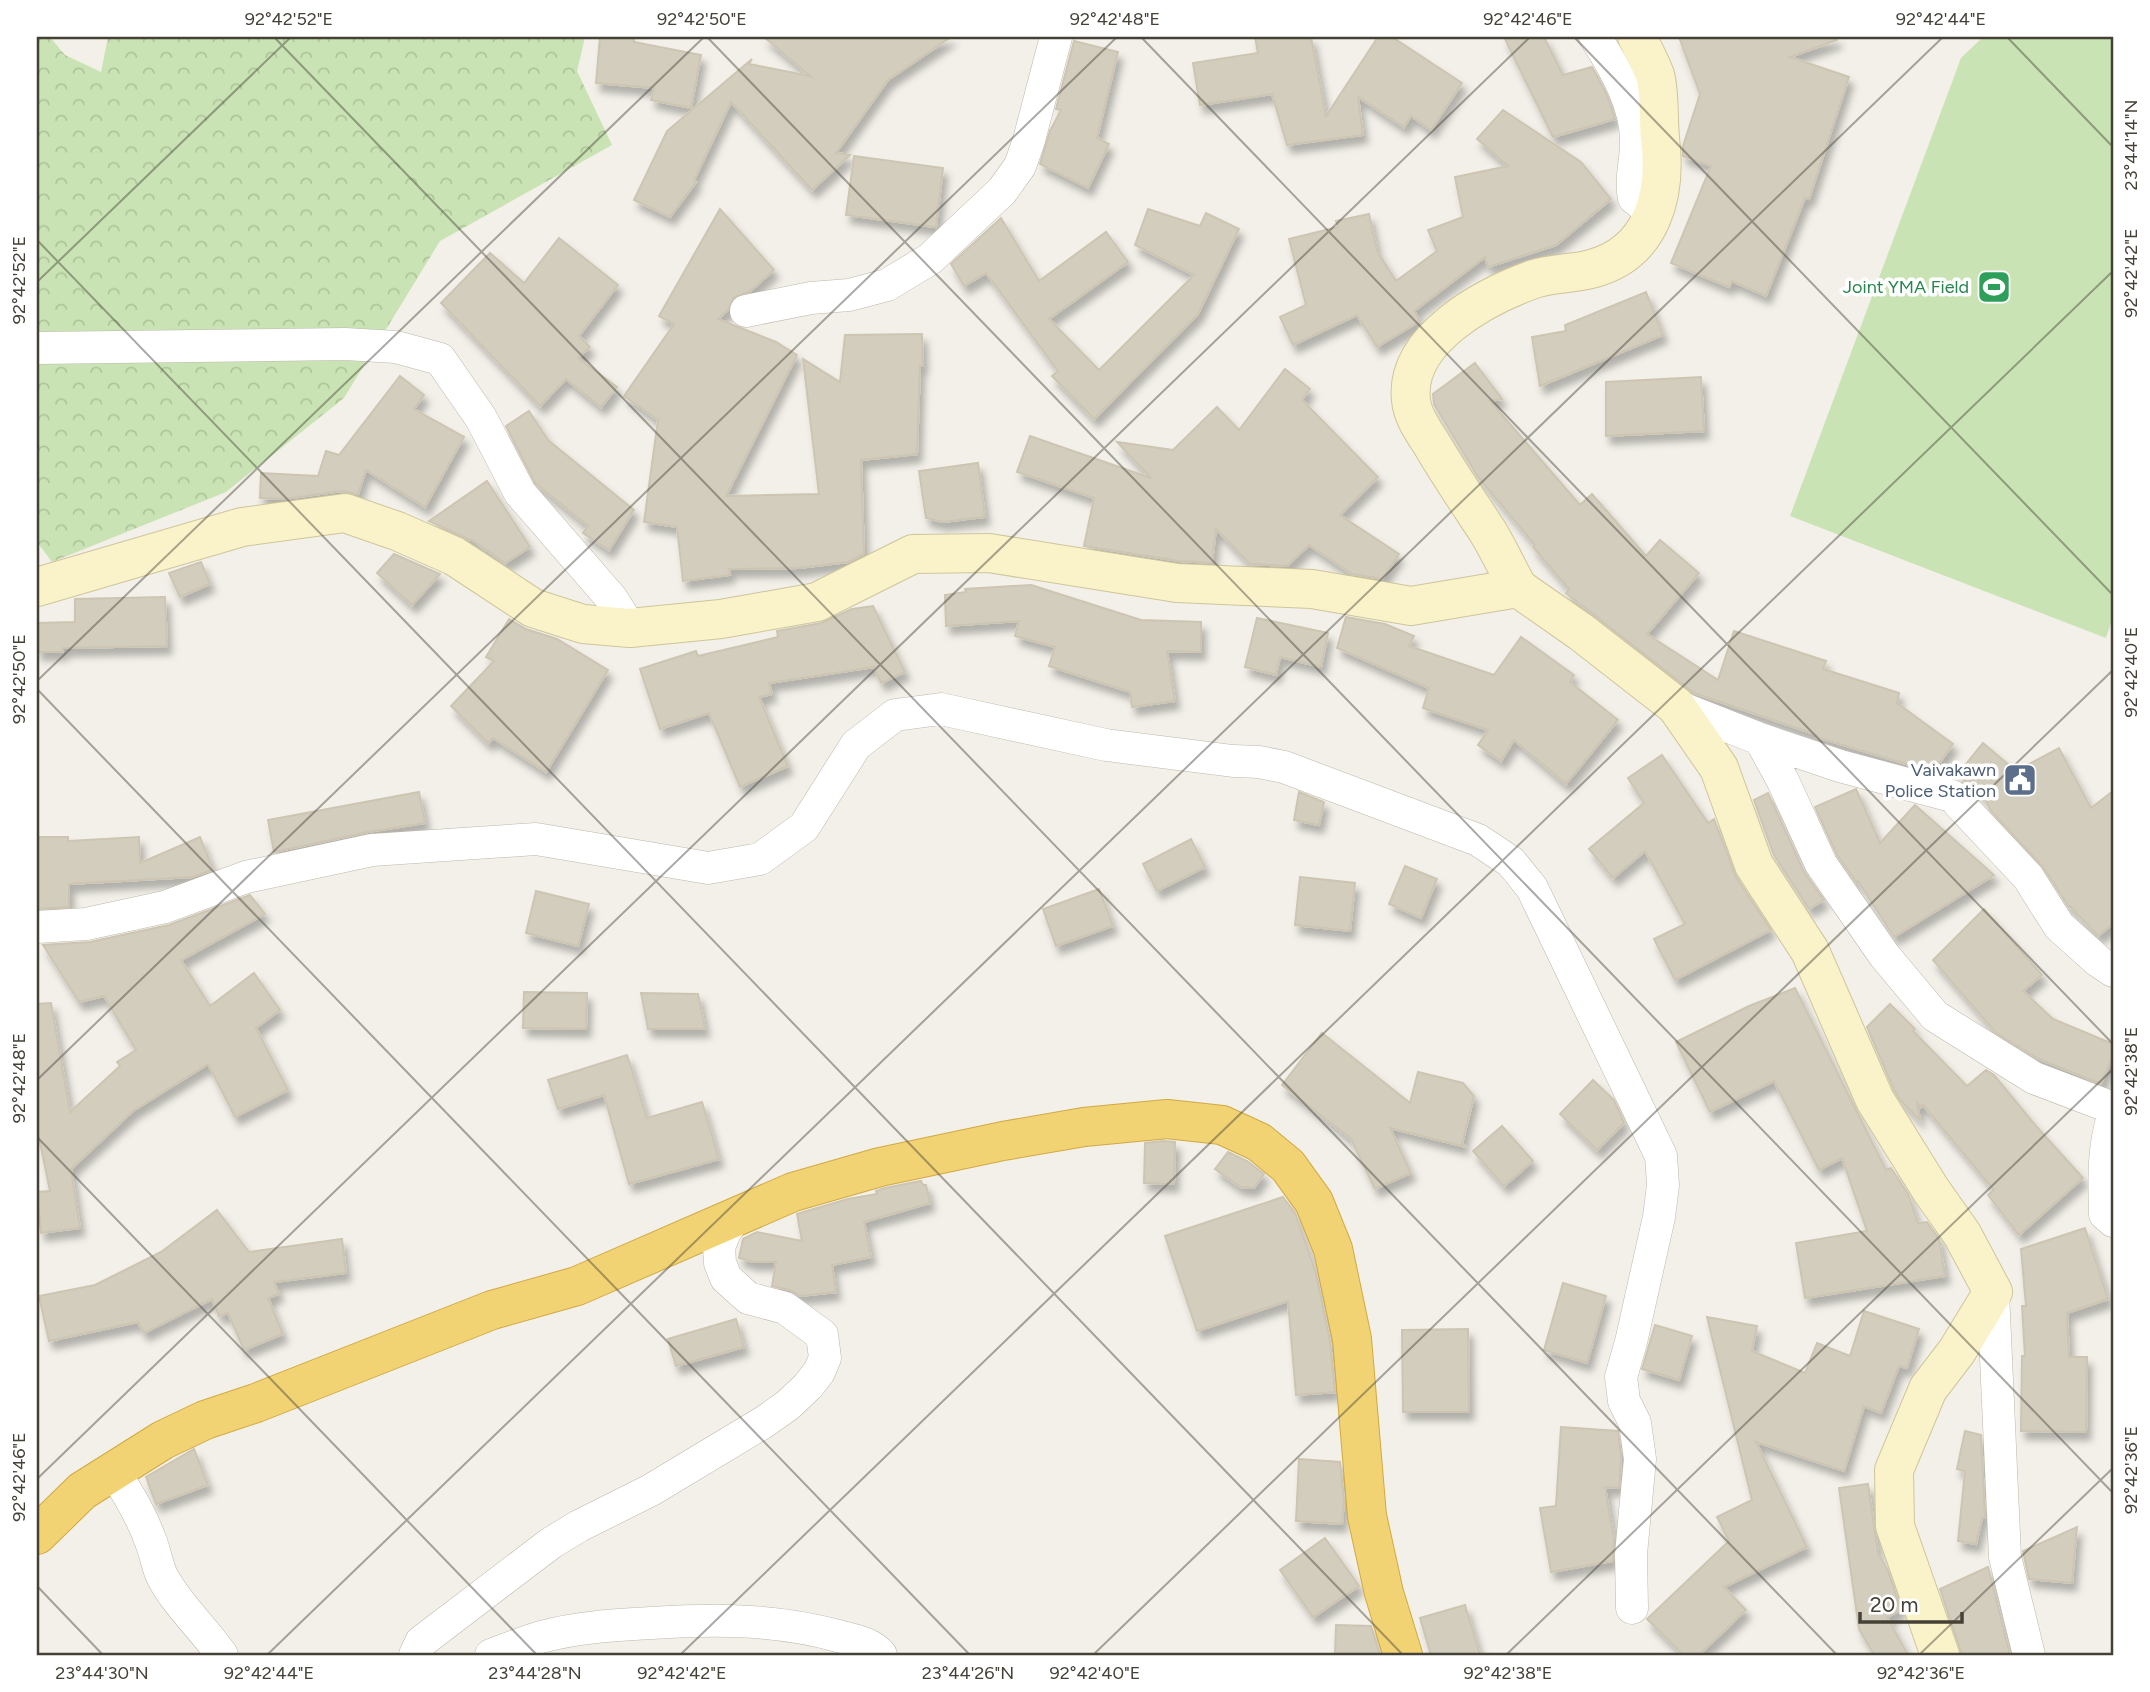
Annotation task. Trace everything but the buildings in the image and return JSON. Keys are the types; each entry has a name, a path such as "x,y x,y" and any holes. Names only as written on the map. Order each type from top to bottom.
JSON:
{"highway":[{"path":"37,1535 82,1491 163,1440 205,1420 492,1310 577,1286 793,1192 880,1167 1003,1141 1084,1127 1167,1119 1222,1125 1259,1142 1288,1166 1314,1202 1333,1249 1352,1339 1367,1516 1384,1593 1403,1655"}],"street":[{"path":"746,311 811,298 849,295 887,285 930,259 1002,191 1020,166 1056,37"},
{"path":"1595,37 1619,79 1634,122 1634,198 1654,214"},
{"path":"1637,37 1656,77 1662,154 1660,197 1652,221 1634,246 1614,261 1591,269 1537,278 1488,298 1444,329 1423,352 1412,379 1411,401 1419,423 1452,480 1489,535 1518,588 1581,632 1676,706 1760,739 1840,766 1952,796 2028,877 2059,926 2113,971"},
{"path":"37,348 345,344 396,347 440,359 481,418 520,493 612,599 630,628"},
{"path":"37,587 242,527 345,513 397,531 454,556 533,608 583,624 630,628 721,619 817,602 913,554 989,553 1177,583 1312,589 1411,606 1518,588"},
{"path":"1676,706 1720,768 1754,865 1810,951 1875,1100 1962,1234 1993,1292 2005,1557 2029,1655"},
{"path":"37,927 86,924 165,907 246,877 372,850 536,839 708,868 760,859 804,827 856,745 895,715 941,709 1106,745 1284,767 1478,840 1511,862 1532,888 1661,1156 1663,1185 1659,1217 1621,1377 1624,1401 1635,1423 1639,1450 1631,1554 1632,1608"},
{"path":"1760,739 1783,781 1821,864 1884,955 1935,1016 2034,1078 2113,1108"},
{"path":"2113,1117 2108,1133 2104,1176 2105,1214 2113,1222"},
{"path":"415,1655 421,1642 551,1543 579,1525 651,1490 764,1422 808,1386 820,1372 825,1358 822,1335 785,1308 748,1298 726,1278 720,1263 719,1247 725,1232 737,1215"},
{"path":"1940,1655 1895,1526 1894,1470 1928,1389 1957,1351 1993,1292"},
{"path":"113,1470 137,1507 161,1574 177,1601 204,1630 222,1655"},
{"path":"491,1655 540,1637 586,1628 690,1620 771,1622 810,1628 877,1649 881,1655"}],"green space":[{"path":"37,37 50,37 65,55 101,72 108,37 585,37 577,71 612,145 440,241 344,398 226,492 52,562 37,542"},
{"name":"Joint YMA Field","path":"1983,37 2113,37 2113,616 2106,638 1790,516 1961,58"}],"place":[{"name":"Joint YMA Field","path":"1994,287"},
{"name":"Vaivakawn Police Station","path":"2020,780"}]}
